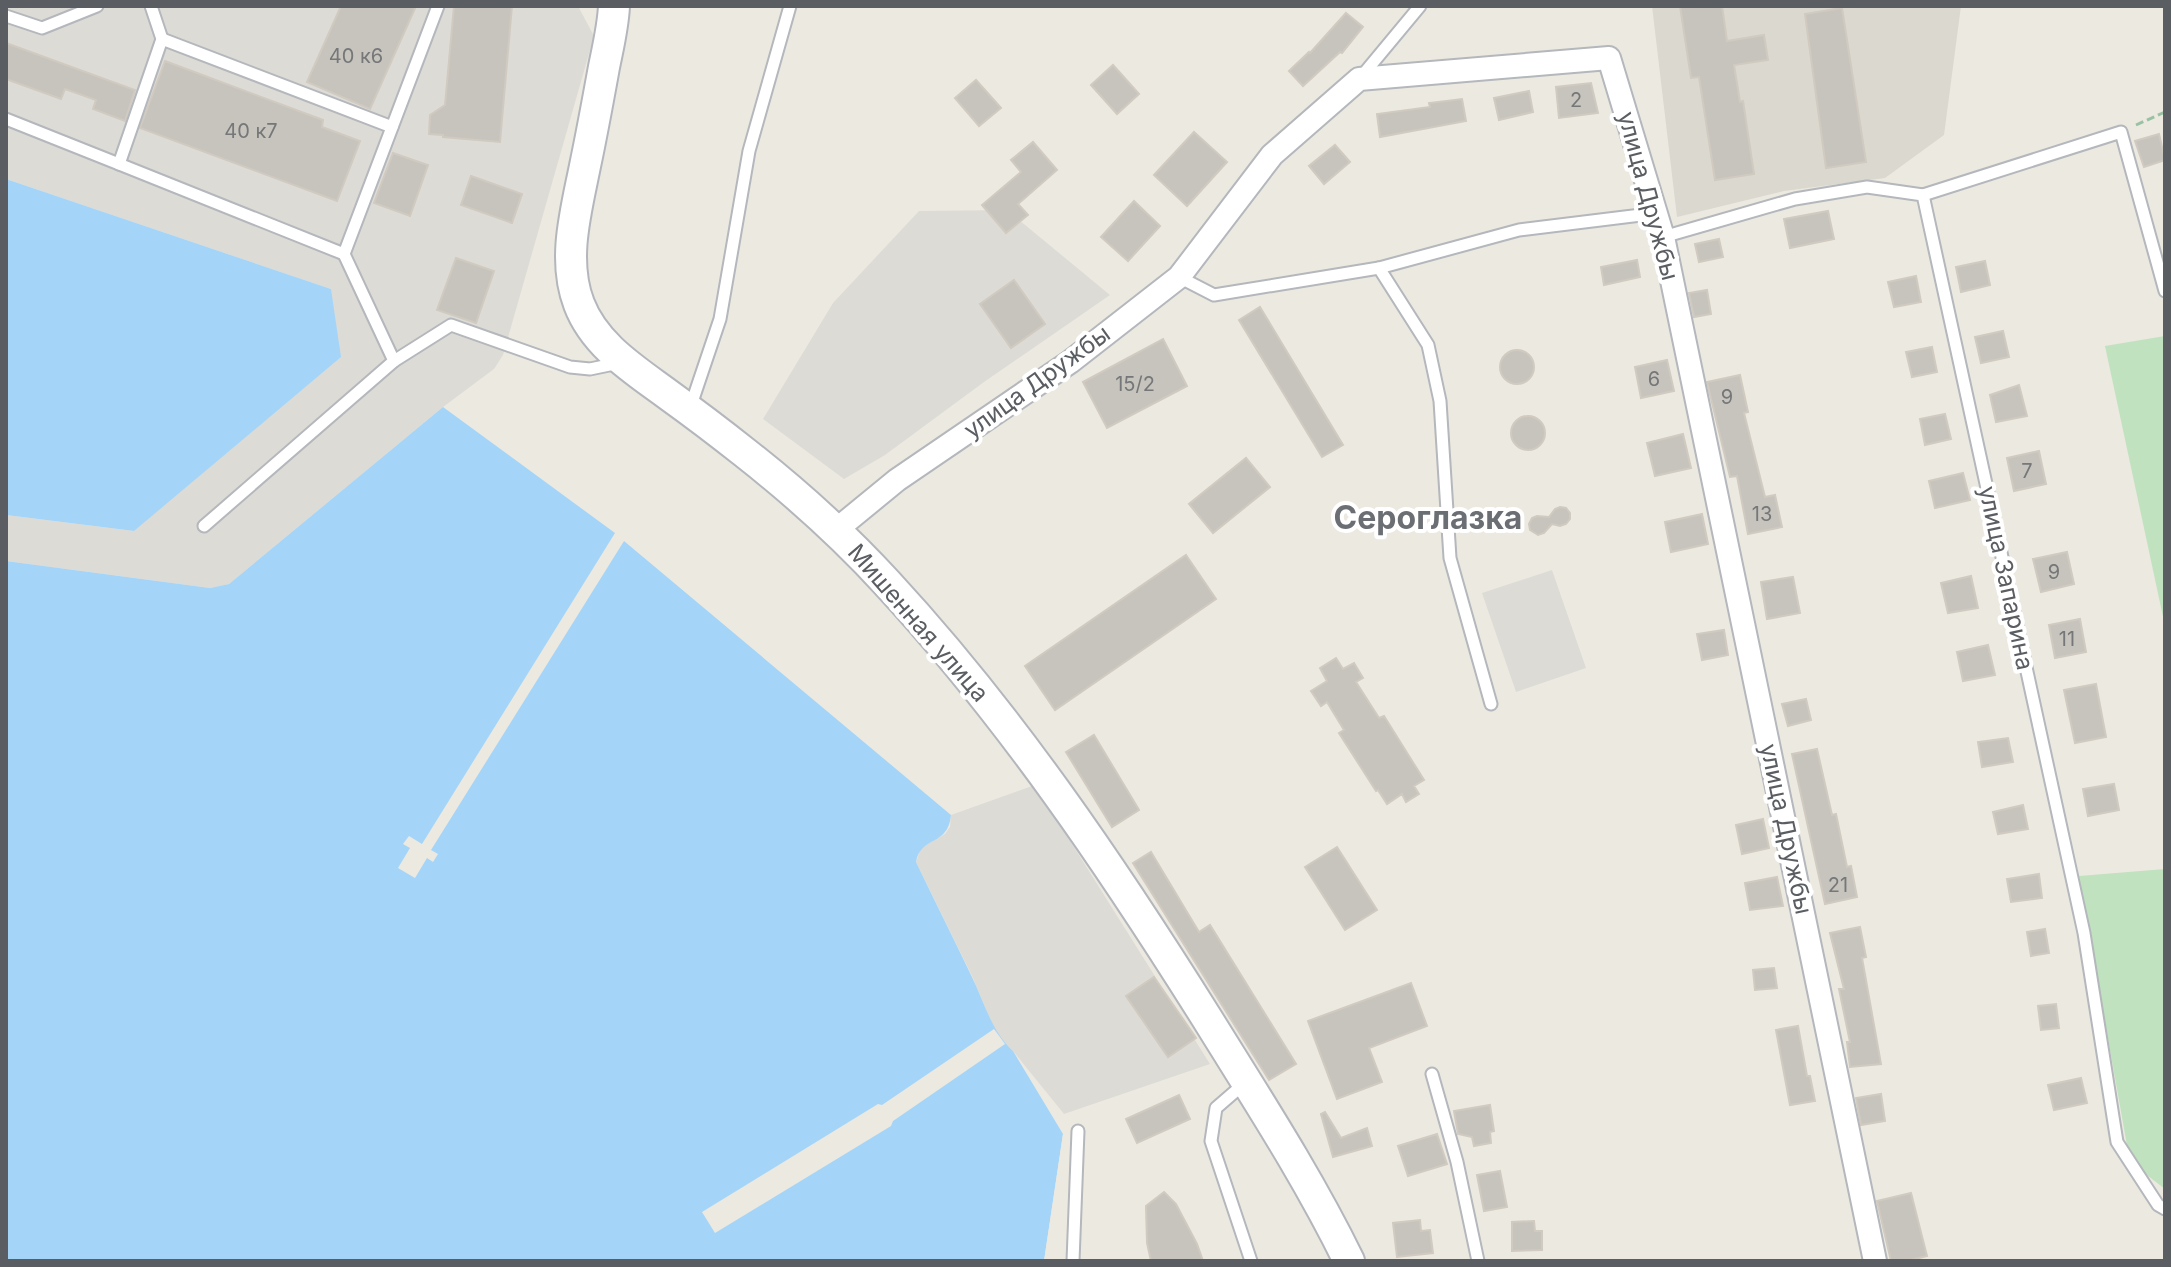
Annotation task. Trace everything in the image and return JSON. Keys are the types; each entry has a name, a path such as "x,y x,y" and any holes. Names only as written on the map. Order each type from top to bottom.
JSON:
{"main road":[{"name":"Мишенная улица","path":"614,6 571,248 575,294 589,325 624,362 757,462 836,530 953,657 1049,779 1154,934 1282,1136 1349,1261"}],"street":[{"name":"улица Дружбы","path":"836,530 897,480 1070,362 1179,277 1272,155 1359,79 1609,58 1663,237 1875,1261"}],"lane":[{"path":"6,16 42,28 97,6"},
{"path":"119,164 162,39 151,6"},
{"path":"344,254 438,6"},
{"path":"690,410 720,319 749,151 790,6"},
{"path":"1359,79 1420,6"},
{"path":"162,39 392,127"},
{"path":"6,119 344,254 394,361"},
{"path":"1179,277 1214,295 1379,268 1519,230 1641,215 1663,237 1795,199 1867,187 1923,195 2121,132 2165,291"},
{"name":"улица Запарина","path":"1923,195 2084,933 2117,1142 2158,1205 2165,1209"},
{"path":"1379,268 1428,345 1440,401 1450,558 1491,704"},
{"path":"204,526 394,361 451,325 570,367 597,368 624,362"},
{"path":"1432,1074 1457,1162 1478,1261"},
{"path":"1246,1081 1216,1108 1211,1141 1251,1261"},
{"path":"1073,1261 1078,1131"}],"path":[{"path":"2121,132 2165,112"}],"shaded area":[{"path":"6,6 578,6 594,36 503,355 494,369 443,407 229,584 210,588 6,561 6,515 134,531 331,289 6,179"},
{"path":"1652,6 1961,6 1944,135 1885,178 1784,191 1677,217"},
{"path":"1007,210 1110,295 885,455 844,479 763,419 833,303 919,211"},
{"path":"1552,570 1586,668 1516,692 1482,593"},
{"path":"1035,785 1210,1064 1064,1114 994,1029 973,978 916,862 921,848 945,834 950,827 951,815"}],"green space":[{"path":"2165,336 2165,626 2105,346"},
{"path":"2165,869 2165,1189 2130,1162 2079,876"}],"water":[{"path":"6,179 331,289 341,357 134,531 6,515"},
{"path":"443,407 615,533 422,844 409,836 403,844 410,848 398,868 415,878 427,858 433,862 438,854 431,850 624,541 951,815 945,832 923,848 916,862 993,1025 1013,1051 1063,1134 1044,1261 6,1261 6,561 210,588 229,584"}],"pier":[{"path":"994,1029 1005,1044 893,1121 891,1126 715,1233 702,1212 878,1104 882,1105"},
{"path":"1066,1132 1048,1261 1044,1261 1063,1134"}],"building":[{"path":"341,6 416,6 370,109 307,82"},
{"path":"454,6 512,6 500,142 429,134 430,115 445,105"},
{"path":"1680,6 1722,6 1727,41 1764,35 1768,60 1734,65 1754,174 1715,180 1699,77 1691,78"},
{"path":"1842,8 1866,162 1826,168 1805,14"},
{"path":"1346,13 1363,27 1342,53 1303,86 1289,71"},
{"path":"6,43 135,90 125,121 93,109 96,100 65,89 61,99 6,79"},
{"path":"165,61 323,120 322,127 360,141 337,201 140,128"},
{"path":"1113,65 1139,94 1117,114 1091,85"},
{"path":"976,80 1001,108 979,126 955,98"},
{"path":"1591,83 1598,113 1559,118 1556,87"},
{"path":"1529,91 1533,112 1499,120 1494,98"},
{"path":"1462,99 1466,121 1380,137 1377,114"},
{"path":"1194,132 1227,162 1187,206 1154,175"},
{"path":"2159,134 2165,160 2144,167 2135,141"},
{"path":"1033,142 1057,170 1018,204 1028,215 1006,233 982,205 1021,172 1011,160"},
{"path":"1335,145 1350,162 1324,184 1309,166"},
{"path":"393,153 428,165 410,216 374,203"},
{"path":"471,176 522,194 512,223 461,205"},
{"path":"1134,201 1160,226 1128,261 1101,237"},
{"path":"1828,211 1834,239 1790,248 1784,219"},
{"path":"1719,239 1723,257 1699,262 1695,244"},
{"path":"456,258 494,271 476,323 437,310"},
{"path":"1637,260 1640,277 1604,285 1601,267"},
{"path":"1985,261 1990,285 1961,292 1956,267"},
{"path":"1916,276 1921,302 1894,307 1888,282"},
{"path":"1014,280 1045,324 1011,348 980,304"},
{"path":"1707,290 1711,314 1694,317 1689,293"},
{"path":"1260,307 1343,445 1322,457 1239,320"},
{"path":"2003,331 2009,357 1981,363 1975,337"},
{"path":"1163,339 1187,386 1107,428 1083,382"},
{"path":"1932,347 1937,372 1912,377 1906,352"},
{"path":"1517,350 1529,355 1534,367 1529,379 1517,384 1505,379 1500,367 1505,355"},
{"path":"1667,360 1674,391 1641,398 1635,367"},
{"path":"1740,375 1748,412 1744,413 1765,497 1775,495 1782,527 1748,534 1737,476 1730,477 1707,382"},
{"path":"2019,385 2027,416 1996,422 1990,395"},
{"path":"1945,414 1951,439 1925,445 1920,419"},
{"path":"1528,416 1540,421 1545,433 1540,445 1528,450 1516,445 1511,433 1516,421"},
{"path":"1683,434 1691,468 1655,476 1647,443"},
{"path":"2039,451 2046,484 2014,491 2007,458"},
{"path":"1246,458 1270,487 1213,533 1189,504"},
{"path":"1963,473 1970,500 1935,508 1929,481"},
{"path":"1560,507 1570,513 1566,524 1552,524 1538,535 1530,530 1532,518 1549,517"},
{"path":"1702,514 1708,544 1671,552 1665,522"},
{"path":"2067,552 2074,584 2041,592 2033,559"},
{"path":"1186,555 1216,599 1055,710 1025,666"},
{"path":"1971,576 1978,608 1948,613 1941,583"},
{"path":"1793,577 1800,613 1767,619 1761,582"},
{"path":"2080,619 2086,652 2055,658 2049,625"},
{"path":"1724,630 1728,655 1702,660 1697,634"},
{"path":"1988,645 1995,675 1963,681 1957,652"},
{"path":"1336,658 1343,669 1354,663 1363,678 1356,682 1379,718 1384,716 1424,780 1414,786 1419,794 1406,802 1402,794 1387,804 1339,733 1344,730 1327,702 1321,706 1311,691 1327,681 1320,668"},
{"path":"2096,684 2106,737 2075,743 2064,690"},
{"path":"1806,699 1811,720 1788,726 1782,704"},
{"path":"1094,735 1139,810 1112,827 1066,752"},
{"path":"2008,738 2013,762 1982,767 1978,742"},
{"path":"1817,749 1832,815 1836,814 1857,897 1825,904 1792,754"},
{"path":"2114,784 2119,810 2088,816 2083,789"},
{"path":"2023,805 2028,829 1998,834 1993,812"},
{"path":"1763,819 1769,848 1742,854 1736,825"},
{"path":"1337,847 1377,910 1345,930 1305,867"},
{"path":"1151,852 1199,932 1210,925 1296,1064 1269,1080 1133,863"},
{"path":"2039,874 2042,898 2011,902 2007,879"},
{"path":"1777,877 1783,906 1750,910 1745,883"},
{"path":"1860,927 1866,957 1862,958 1881,1064 1850,1067 1847,1042 1850,1042 1839,989 1844,989 1830,933"},
{"path":"2045,929 2049,953 2031,956 2027,932"},
{"path":"1774,968 1777,988 1755,990 1753,970"},
{"path":"1154,977 1196,1038 1168,1057 1126,996"},
{"path":"1411,983 1427,1026 1369,1048 1382,1082 1337,1099 1308,1021"},
{"path":"2056,1004 2059,1028 2041,1030 2038,1006"},
{"path":"1798,1026 1815,1101 1790,1105 1776,1030"},
{"path":"2081,1078 2087,1103 2054,1110 2048,1085"},
{"path":"1881,1094 1885,1121 1861,1125 1856,1098"},
{"path":"1179,1095 1190,1119 1137,1143 1126,1119"},
{"path":"1490,1105 1494,1131 1490,1132 1491,1143 1474,1146 1472,1137 1458,1134 1454,1111"},
{"path":"1325,1112 1341,1138 1367,1128 1372,1146 1333,1157 1321,1114"},
{"path":"1437,1134 1447,1164 1408,1176 1398,1146"},
{"path":"1500,1171 1507,1207 1484,1211 1477,1175"},
{"path":"1164,1192 1176,1204 1203,1261 1151,1261 1146,1206"},
{"path":"1911,1193 1927,1256 1891,1261 1877,1201"},
{"path":"1420,1220 1421,1231 1430,1230 1433,1253 1397,1257 1393,1223"},
{"path":"1534,1221 1535,1231 1542,1231 1542,1250 1512,1251 1512,1222"}],"district":[{"name":"Сероглазка","path":"1428,518"}]}
